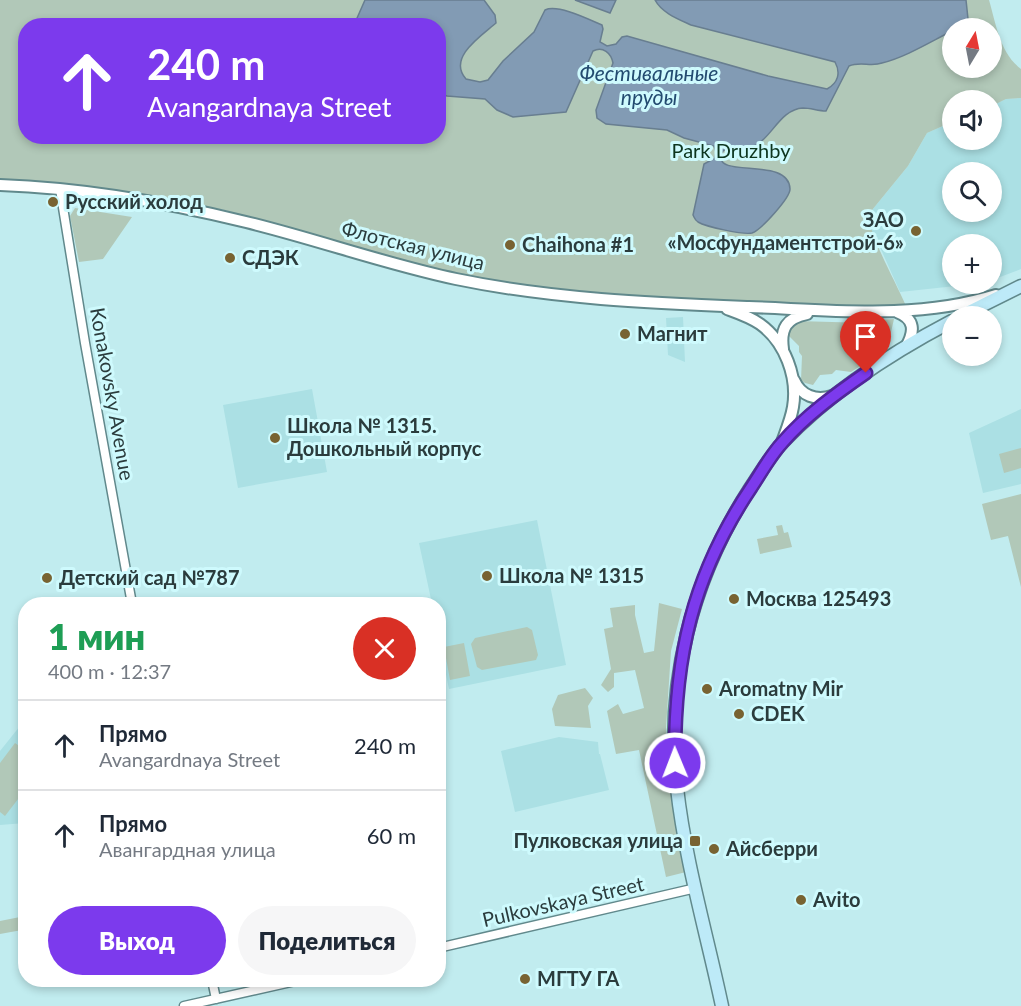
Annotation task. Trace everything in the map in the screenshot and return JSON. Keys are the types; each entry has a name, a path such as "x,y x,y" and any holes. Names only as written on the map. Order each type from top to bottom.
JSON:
{"main road":[{"path":"981,306 1016,288"},
{"path":"722,1006 682,823 675,763 675,703 681,657 689,621 706,572 724,533 741,503 782,443 832,396 906,347 942,327"}],"street":[{"name":"Флотская улица","path":"0,185 60,189 168,204 247,222 389,263 458,279 601,298 823,312 893,311 945,307 1016,288"},
{"name":"Konakovsky Avenue","path":"60,189 131,597"},
{"path":"721,306 761,324 772,335 784,352 796,386 809,396 824,399 832,396"},
{"path":"893,311 906,316 912,327 911,339 906,347"},
{"name":"Флотская улица","path":"784,352 782,332 790,319 823,312"},
{"path":"782,443 793,405 792,374"},
{"name":"Pulkovskaya Street","path":"446,946 696,888"},
{"path":"213,987 216,999"},
{"path":"184,1006 269,987"}],"shaded area":[{"path":"1021,98 1021,269 1002,276 1002,234 942,234 942,287 900,292 871,232 868,215 908,166 927,133 942,126 942,150 1002,150 1002,101"},
{"path":"683,317 685,362 668,355 666,318"},
{"name":"Школа № 1315. Дошкольный корпус","path":"312,389 327,472 238,488 223,405"},
{"path":"1021,409 1021,484 983,493 969,433"},
{"name":"Школа № 1315","path":"537,520 566,665 449,689 446,675 446,597 431,597 419,543"},
{"path":"18,728 18,824 0,825 0,751"},
{"path":"559,737 598,742 609,790 515,812 501,751"}],"green space":[{"name":"Park Druzhby","path":"0,0 989,0 994,18 942,18 942,78 1002,78 1002,43 1008,55 1021,69 1021,98 1002,101 1002,90 942,90 942,126 927,133 908,166 868,215 879,248 906,306 842,309 666,299 531,286 462,276 224,210 155,196 60,184 0,180"},
{"path":"75,208 132,217 103,259 79,262 70,216"},
{"path":"894,319 889,341 879,354 851,372 836,370 832,374 820,375 813,385 801,380 802,356 799,346 787,334 789,328 797,321 867,323 872,320"},
{"path":"1021,448 1021,468 1004,473 999,454"},
{"path":"1021,494 1021,587 1008,536 991,540 982,504"},
{"path":"782,525 784,533 788,532 792,547 760,554 757,539 778,535 776,526"},
{"path":"659,603 682,609 671,651 666,728 668,768 686,872 666,877 639,750 616,754 607,711 618,704 623,714 644,708 635,670 614,673 614,687 608,692 601,685 611,669 604,629 613,627 610,608 635,605 635,615 644,653 654,651"},
{"path":"527,627 532,630 538,655 536,660 482,670 477,667 471,644 475,638"},
{"path":"464,643 470,676 450,680 446,647"},
{"path":"585,688 593,698 588,706 591,728 555,726 552,709 558,695"},
{"path":"15,743 18,745 18,799 5,816 0,812 0,763"},
{"path":"18,917 18,931 0,934 0,921"}],"water":[{"name":"Фестивальные пруды","path":"365,0 484,0 495,15 496,23 468,48 461,63 461,71 466,79 480,82 488,80 503,61 534,32 545,10 557,9 602,25 600,42 607,46 616,44 622,37 627,36 768,76 827,89 834,84 837,77 838,70 835,62 691,25 666,12 655,0 966,0 968,18 942,18 942,36 900,57 878,64 849,66 826,111 796,109 783,117 758,144 723,151 722,162 730,166 766,170 778,173 787,179 789,193 780,206 756,231 748,233 702,224 696,221 693,215 704,164 715,158 714,146 684,138 667,130 606,124 597,118 596,110 613,63 606,51 600,49 593,51 566,112 513,117 497,110 485,99 446,96 446,18 357,18"},
{"path":"575,0 616,0 610,13"}],"place":[{"name":"Русский холод","path":"53,202"},
{"name":"ЗАО «Мосфундаментстрой-6»","path":"916,231"},
{"name":"Chaihona #1","path":"510,245"},
{"name":"СДЭК","path":"230,258"},
{"name":"Магнит","path":"625,334"},
{"name":"Школа № 1315. Дошкольный корпус","path":"275,438"},
{"name":"Школа № 1315","path":"487,576"},
{"name":"Детский сад №787","path":"47,578"},
{"name":"Москва 125493","path":"734,599"},
{"name":"Aromatny Mir","path":"707,689"},
{"name":"CDEK","path":"739,714"},
{"name":"Пулковская улица","path":"695,841"},
{"name":"Айсберри","path":"714,849"},
{"name":"Avito","path":"801,900"},
{"name":"МГТУ ГА","path":"525,979"}],"route":[{"path":"675,763 674,733 678,672 689,621 706,572 724,533 741,503 782,443 832,396 866,373"}]}
